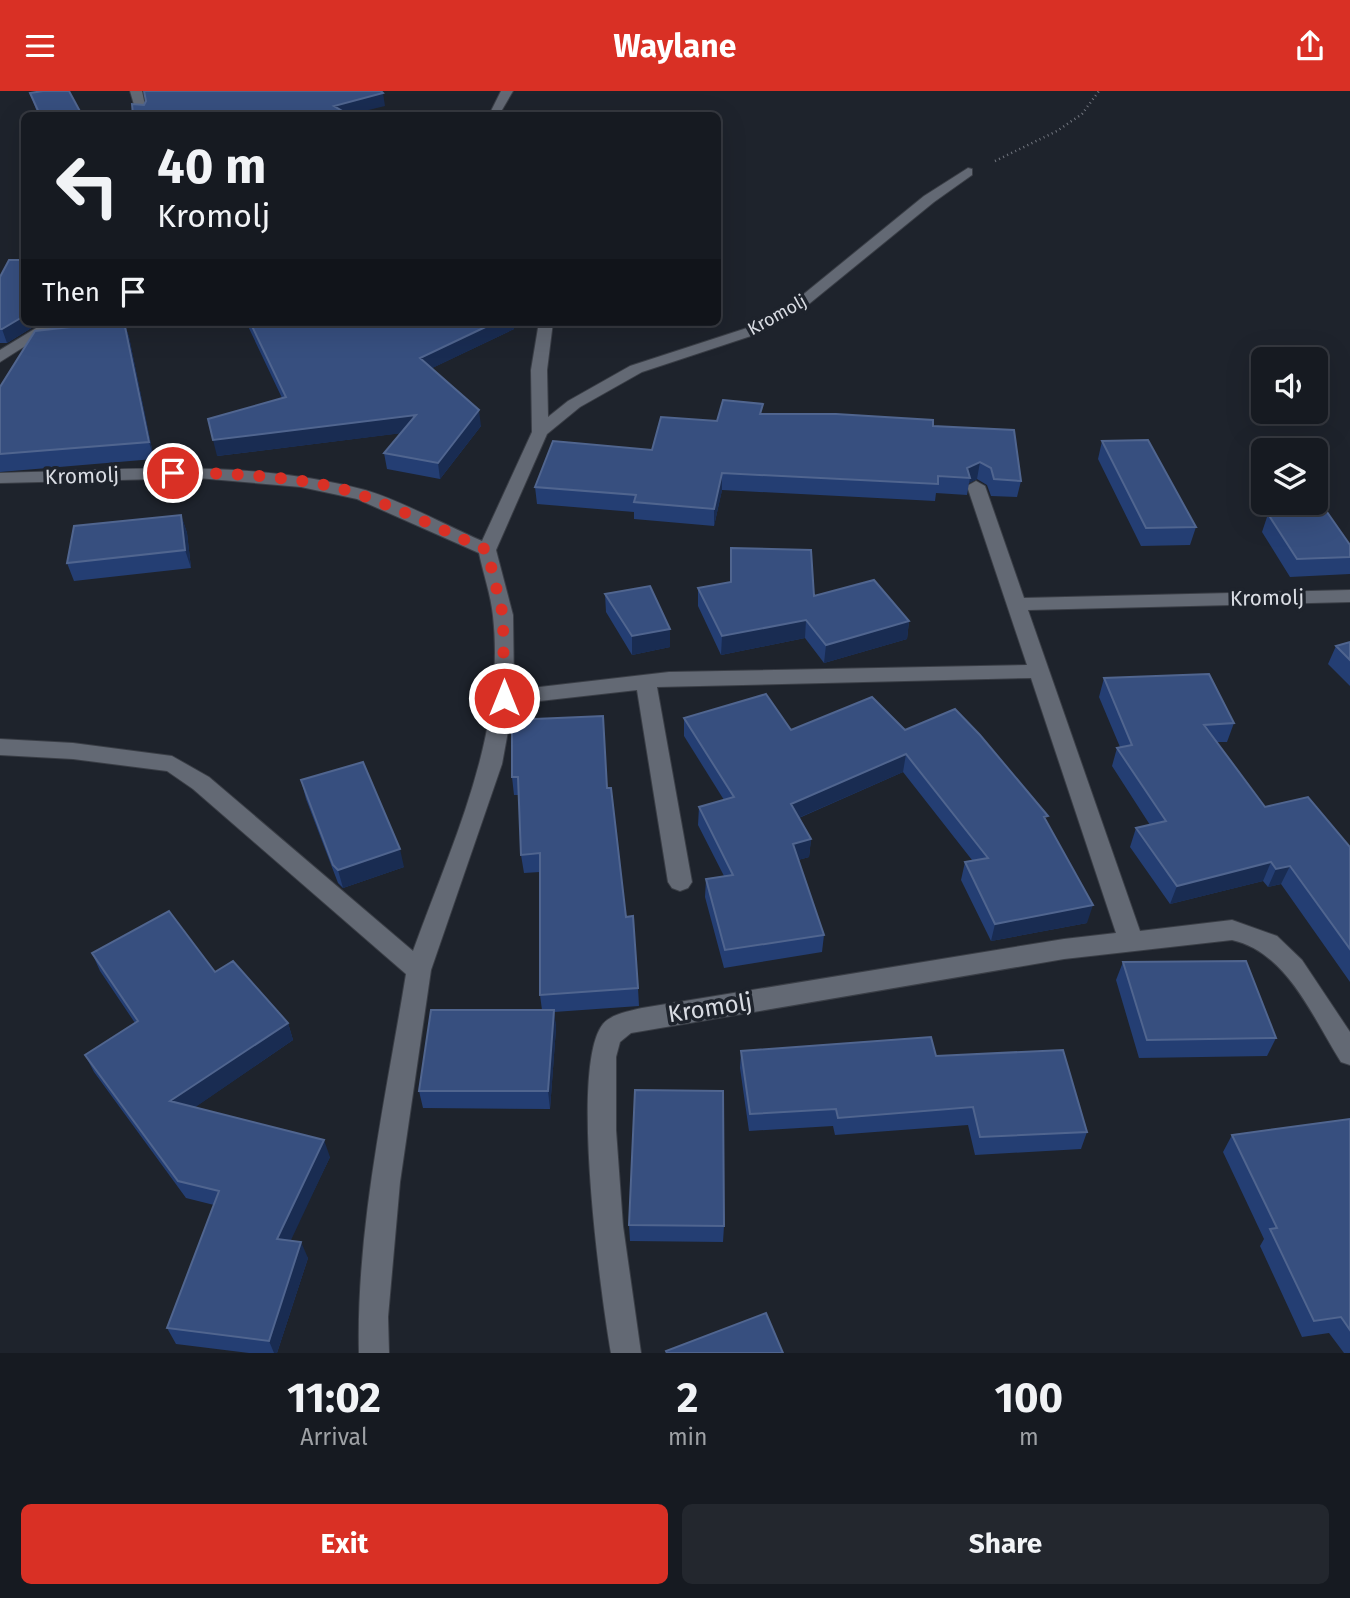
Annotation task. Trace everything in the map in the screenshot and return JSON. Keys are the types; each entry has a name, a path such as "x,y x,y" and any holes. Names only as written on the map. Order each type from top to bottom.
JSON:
{"street":[{"path":"135,91 141,112"},
{"path":"496,112 507,91"},
{"name":"Kromolj","path":"0,478 198,473 301,482 362,495 487,550 540,432 574,404 636,369 755,330 799,305 929,199 968,173"},
{"path":"0,357 50,326"},
{"path":"540,432 539,370 545,326"},
{"path":"976,487 1131,941"},
{"path":"374,1353 373,1317 386,1182 419,970 492,764 504,698 503,615 487,550"},
{"name":"Kromolj","path":"1016,604 1350,596"},
{"path":"504,698 646,681 1039,671"},
{"path":"646,681 680,882"},
{"path":"0,747 73,751 172,764 201,783 419,970"},
{"name":"Kromolj","path":"626,1353 612,1274 603,1195 603,1077 606,1047 610,1033 621,1025 642,1019 1064,949 1232,930 1272,944 1286,959 1350,1054"}],"path":[{"path":"968,173 1057,131 1082,114 1099,91"}],"building":[{"path":"69,91 80,112 39,112 30,93"},
{"path":"144,91 383,93 334,106 344,112 133,112 132,104 144,105"},
{"path":"9,260 21,260 21,318 0,329 0,277"},
{"path":"80,326 125,326 149,442 0,454 0,387 35,331"},
{"path":"252,326 488,326 420,358 479,410 438,463 384,453 416,415 213,440 208,419 286,397"},
{"path":"723,400 763,404 760,414 836,414 933,420 933,426 1014,430 1021,481 994,479 991,468 980,462 967,468 970,478 938,476 938,484 722,473 714,509 634,502 636,495 535,487 553,441 652,450 661,417 717,421"},
{"path":"1148,440 1196,527 1146,528 1102,441"},
{"path":"1328,513 1350,545 1350,557 1297,559 1269,515"},
{"path":"181,515 185,550 67,563 74,526"},
{"path":"731,548 811,550 814,596 874,580 909,621 826,645 806,620 722,636 698,588 731,582"},
{"path":"650,586 670,629 632,636 605,594"},
{"path":"1350,642 1350,660 1336,646"},
{"path":"1209,674 1234,723 1204,725 1265,807 1308,797 1350,847 1350,949 1290,866 1276,869 1271,862 1177,886 1136,828 1166,821 1117,748 1132,745 1104,678"},
{"path":"766,694 791,730 872,697 905,730 955,709 1048,816 1044,817 1093,905 995,924 965,862 988,858 906,754 791,804 811,839 793,844 824,935 725,950 706,879 733,875 699,807 734,797 684,718"},
{"path":"603,716 607,788 611,788 626,917 633,916 638,988 540,995 540,853 521,855 518,777 512,777 512,720"},
{"path":"363,762 400,849 338,870 333,865 301,780"},
{"path":"169,911 215,972 233,961 288,1023 170,1101 324,1140 277,1239 301,1242 269,1341 167,1328 219,1191 178,1181 85,1055 138,1021 92,953"},
{"path":"1246,961 1276,1038 1147,1040 1123,962"},
{"path":"431,1010 554,1010 548,1091 419,1091"},
{"path":"931,1037 936,1056 1063,1050 1087,1132 980,1137 973,1107 838,1118 836,1109 750,1114 741,1051"},
{"path":"635,1090 723,1091 724,1226 629,1225"},
{"path":"1350,1119 1350,1330 1341,1317 1314,1321 1270,1229 1277,1228 1232,1135"},
{"path":"766,1313 783,1353 666,1351"}],"route":[{"path":"173,473 301,482 362,495 487,550 503,615 504,698"}]}
